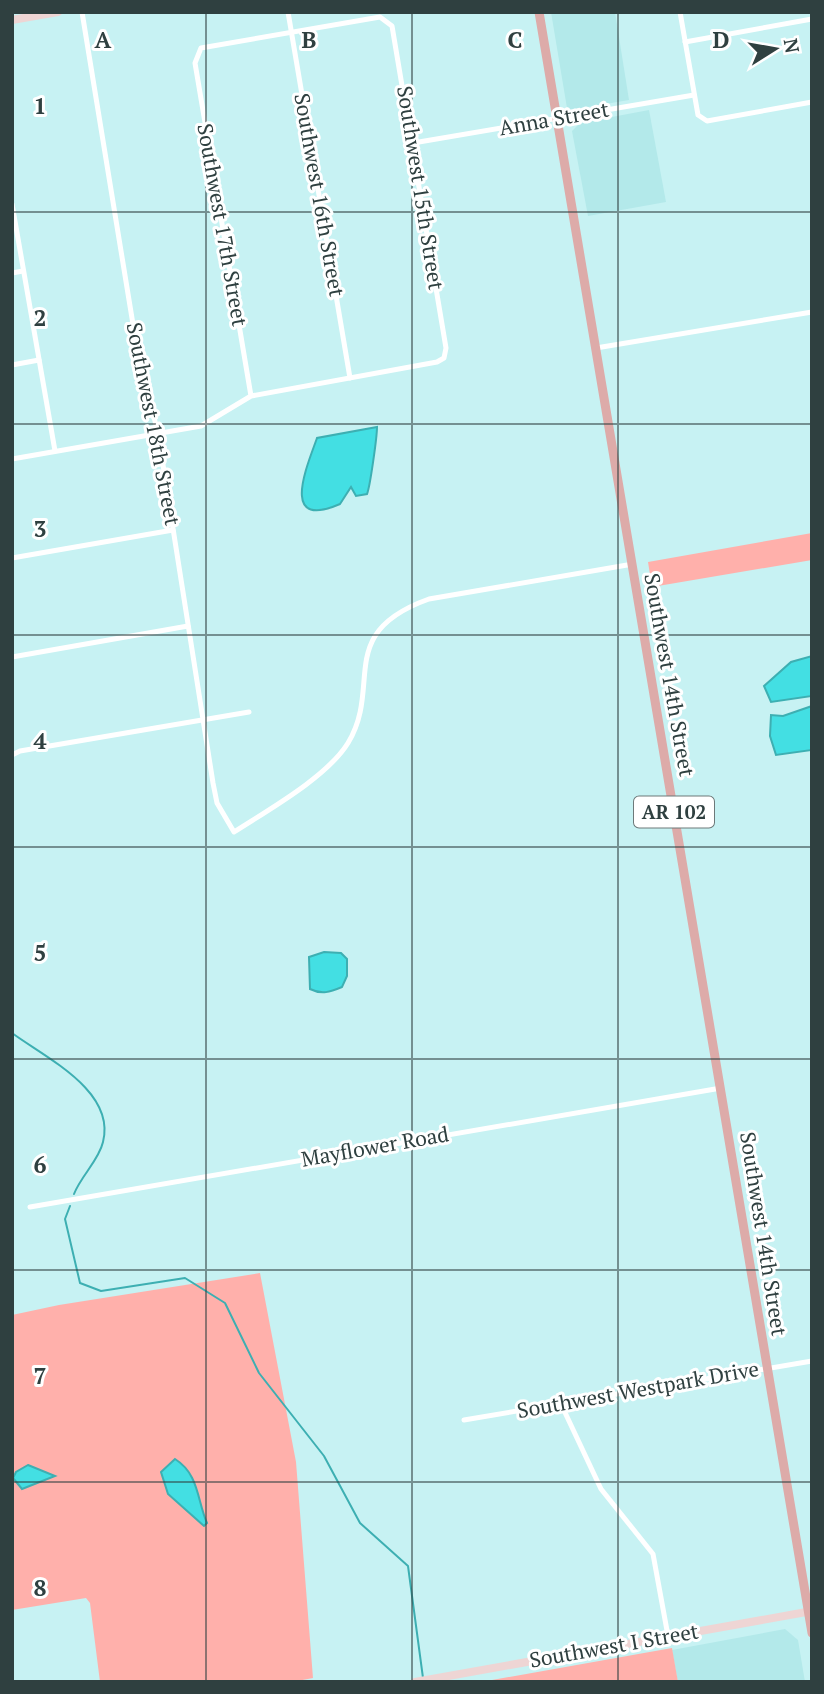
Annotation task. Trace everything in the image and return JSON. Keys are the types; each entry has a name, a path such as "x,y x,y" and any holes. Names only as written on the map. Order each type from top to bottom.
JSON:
{"main road":[{"path":"12,20 58,12"},
{"name":"Southwest 14th Street","path":"539,12 812,1633"},
{"name":"Southwest I Street","path":"415,1682 810,1611"}],"street":[{"name":"Southwest 18th Street","path":"82,12 138,355 158,433 217,803 234,832 336,758 354,729 369,648 383,626 409,606 429,599 633,564"},
{"name":"Southwest 16th Street","path":"288,12 350,378"},
{"path":"680,12 698,115 707,121 812,102"},
{"name":"Southwest 15th Street","path":"291,32 380,17 387,20 392,26 413,143 446,348 444,358 437,362 350,378"},
{"path":"685,42 812,19"},
{"name":"Southwest 17th Street","path":"251,396 195,63 201,48 291,32"},
{"name":"Anna Street","path":"413,143 694,95"},
{"path":"12,204 55,452"},
{"path":"12,273 23,271"},
{"path":"596,348 812,312"},
{"path":"12,365 39,360"},
{"path":"12,459 201,426 251,396 350,378"},
{"path":"12,558 173,530"},
{"path":"12,657 188,626"},
{"path":"12,753 249,712"},
{"name":"Mayflower Road","path":"30,1207 721,1088"},
{"name":"Southwest Westpark Drive","path":"464,1420 812,1361"},
{"path":"561,1404 601,1489 653,1555 668,1636"}],"shaded area":[{"path":"551,12 615,12 629,100 570,110 567,108"},
{"path":"649,110 666,202 588,216 572,131 580,123"},
{"path":"812,533 812,560 652,587 648,562"},
{"path":"260,1273 296,1462 313,1678 292,1682 100,1682 90,1603 86,1598 12,1610 12,1315"},
{"path":"785,1629 798,1640 805,1682 678,1682 672,1650"},
{"path":"672,1648 678,1682 481,1682"}],"water":[{"path":"377,427 367,494 356,496 351,487 340,504 321,510 309,509 303,502 302,491 317,438"},
{"path":"812,656 812,696 771,702 764,686 791,662"},
{"path":"812,706 812,750 776,755 770,736 771,715 783,716"},
{"path":"324,952 341,953 347,959 347,976 342,987 330,991 314,991 310,989 309,957"},
{"path":"175,1459 189,1472 193,1480 207,1523 204,1526 168,1494 161,1472"},
{"path":"28,1465 55,1476 22,1489 13,1478 16,1472"}],"waterway":[{"path":"12,1033 75,1078 99,1107 104,1124 103,1142 74,1194"},
{"path":"70,1206 65,1219 80,1283 101,1291 185,1278 225,1303 259,1373 324,1456 360,1523 408,1566 423,1678"}]}
